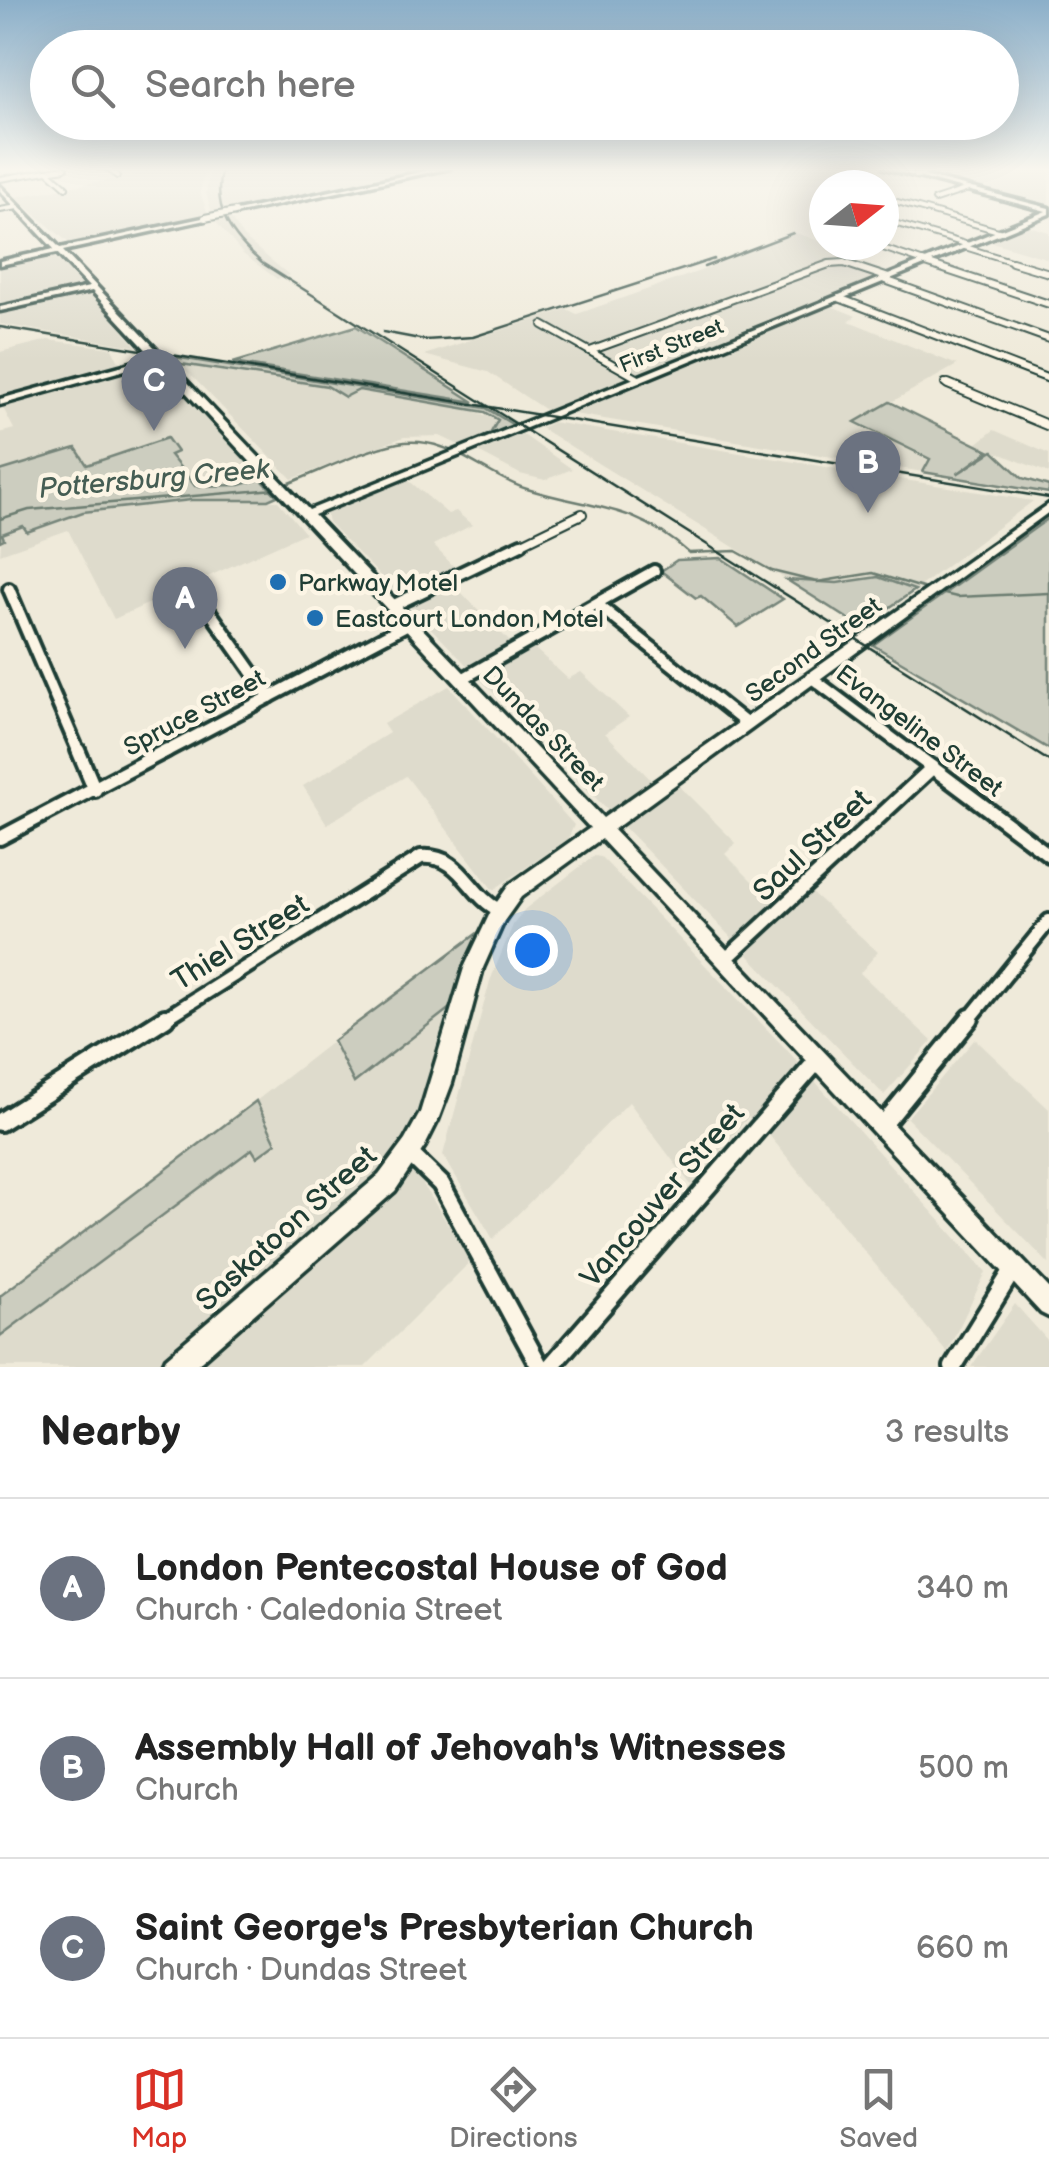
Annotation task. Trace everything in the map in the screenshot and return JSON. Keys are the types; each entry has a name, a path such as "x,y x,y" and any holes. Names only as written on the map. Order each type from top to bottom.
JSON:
{"main road":[{"name":"Dundas Street","path":"42,232 1049,1305"},
{"path":"0,262 142,232"},
{"name":"First Street","path":"308,514 1002,232"},
{"path":"0,309 95,288"},
{"path":"0,402 161,358"},
{"name":"Second Street","path":"605,828 1049,507"},
{"name":"Saskatoon Street","path":"175,1367 387,1183 432,1111 482,946 499,910 515,892 605,828"}],"street":[{"path":"922,232 1049,273"},
{"path":"899,254 1049,304"},
{"path":"590,351 829,264 844,263 1049,338"},
{"path":"840,298 1049,379"},
{"path":"542,325 640,379"},
{"path":"945,383 1049,426"},
{"path":"392,606 582,514"},
{"path":"462,680 654,572"},
{"path":"10,589 95,790"},
{"path":"198,594 270,697"},
{"path":"598,605 747,724"},
{"name":"Spruce Street","path":"0,838 408,624"},
{"name":"Evangeline Street","path":"812,678 1049,854"},
{"name":"Saul Street","path":"725,960 934,767"},
{"name":"Thiel Street","path":"0,1122 421,858 436,854 448,859 499,910"},
{"path":"880,1128 1049,922"},
{"name":"Vancouver Street","path":"550,1367 817,1061"},
{"path":"409,1153 440,1184 540,1367"},
{"path":"952,1367 1014,1268"}],"shaded area":[{"path":"56,232 123,232 69,243"},
{"path":"224,232 240,232 289,275 277,279 243,254"},
{"path":"793,232 809,237 809,260 859,260 845,266 878,278 821,302 856,316 849,321 957,365 856,422 928,460 923,472 544,409 488,372 424,355 567,309 577,314 703,270"},
{"path":"1013,232 1049,232 1049,259 988,241"},
{"path":"54,256 85,287 0,306 0,265"},
{"path":"90,292 137,347 0,324 0,311"},
{"path":"356,326 474,402 233,363"},
{"path":"48,340 112,348 120,364 0,398 0,352"},
{"path":"174,357 486,408 515,426 492,436 498,420 485,412 359,390 345,397 327,386 181,364"},
{"path":"181,365 327,386 345,397 359,390 462,407 499,420 490,433 492,436 461,446 440,436 404,437 292,479"},
{"path":"126,369 140,389 172,378 261,479 240,485 195,486 169,454 176,452 166,438 87,465 75,447 0,471 0,433 14,429 2,406"},
{"path":"890,402 989,451 957,474 993,451 1022,478 1049,486 1049,493 923,472 930,459 855,422"},
{"path":"552,422 1033,501 915,590 878,577 837,583 787,580 541,428"},
{"path":"994,430 1049,454 1049,473 976,444"},
{"path":"522,434 572,469 545,480 520,474 478,452"},
{"path":"167,438 177,452 170,455 195,486 240,485 261,479 277,496 268,500 191,500 83,512 27,532 23,526 2,534 4,539 0,541 0,471 76,448 87,465"},
{"path":"407,479 448,514 456,511 472,525 433,545 463,576 453,584 514,646 534,648 568,679 581,672 629,717 605,733 656,785 677,784 736,843 725,854 776,905 801,883 878,952 860,973 932,1041 884,1095 328,522 325,510"},
{"path":"191,500 278,501 305,533 114,619 68,530 0,554 2,534 24,526 27,532 83,512"},
{"path":"1049,518 1049,749 873,645"},
{"path":"721,558 783,599 738,627 701,596 696,598 661,571 677,560"},
{"path":"878,577 915,590 861,627 787,580 837,583"},
{"path":"449,686 574,825 568,839 493,890 406,776 327,824 303,786 389,733 383,724"},
{"path":"594,856 601,857 787,1050 986,1272 947,1352 769,1135 748,1117 691,1185 629,1102 493,1239 443,1155 490,981 513,925 525,909"},
{"path":"479,932 455,1004 354,1083 333,1041"},
{"path":"448,1009 424,1093 419,1178 471,1261 365,1367 0,1367 0,1336 253,1148 256,1156 275,1144 256,1101 333,1041 355,1083"},
{"path":"975,1039 1049,1109 1049,1264 907,1118"},
{"path":"256,1101 276,1143 257,1157 252,1149 0,1336 0,1296"},
{"path":"1015,1304 1049,1342 1049,1367 971,1367"}],"waterway":[{"name":"Pottersburg Creek","path":"282,486 384,446 433,444 527,489 631,516 689,553 736,551 772,571 817,582 873,573 929,590"},
{"name":"Pottersburg Creek","path":"0,519 29,510 275,489"},
{"name":"Pottersburg Creek","path":"936,592 957,597 1049,593"}],"railway":[{"path":"233,232 262,263 489,407"},
{"path":"704,267 793,233"},
{"path":"383,332 425,340 473,337 714,259"},
{"path":"0,327 489,407"},
{"path":"489,407 1049,498"},
{"path":"489,407 1049,761"}],"place":[{"name":"Saint George's Presbyterian Church","path":"154,431"},
{"name":"Assembly Hall of Jehovah's Witnesses","path":"868,513"},
{"name":"Parkway Motel","path":"278,582"},
{"name":"Eastcourt London Motel","path":"315,618"},
{"name":"London Pentecostal House of God","path":"185,649"}]}
